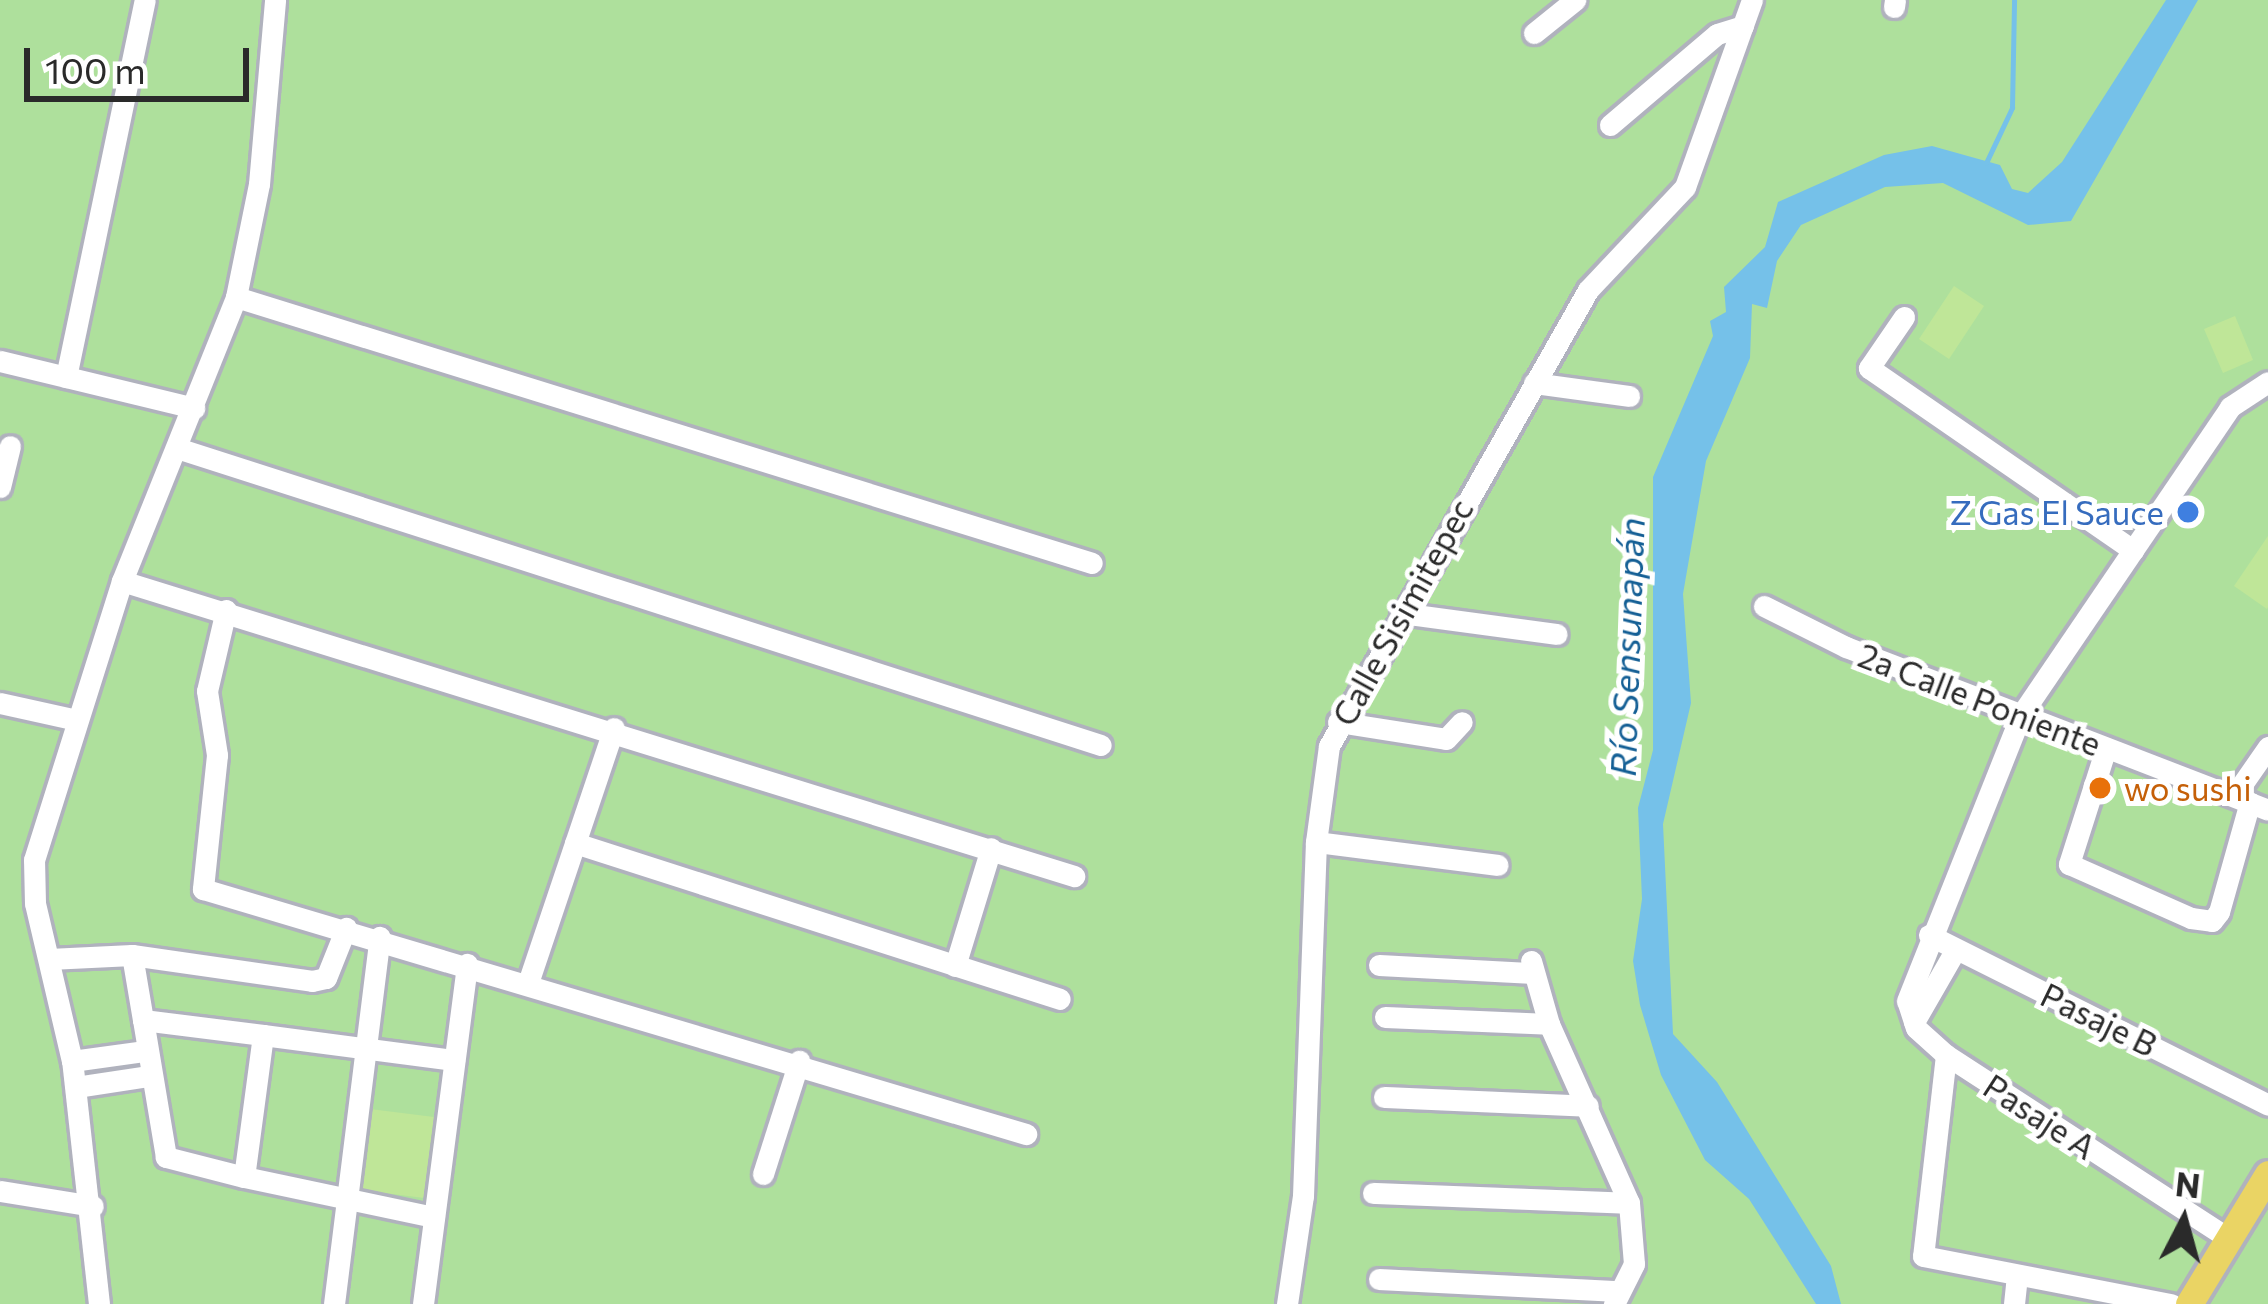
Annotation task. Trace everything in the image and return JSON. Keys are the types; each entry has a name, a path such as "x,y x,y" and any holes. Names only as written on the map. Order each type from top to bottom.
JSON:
{"main road":[{"path":"2189,1304 2268,1174"}],"street":[{"path":"66,377 145,0"},
{"path":"100,1304 93,1206 73,1061 49,958 34,860 72,719 236,297 260,184 274,0"},
{"path":"1534,33 1575,0"},
{"name":"Calle Sisimitepec","path":"1287,1304 1303,1196 1316,842 1337,722 1604,269 1685,187 1752,0"},
{"path":"1610,124 1717,34 1744,26"},
{"path":"236,297 1091,563"},
{"path":"1904,316 1869,368 2133,550"},
{"path":"0,361 194,409"},
{"path":"1915,1025 1910,983 2021,715 2230,407 2268,382"},
{"path":"1534,383 1629,396"},
{"path":"0,487 10,446"},
{"path":"180,449 1101,746"},
{"path":"122,581 614,728 1074,876"},
{"name":"2a Calle Poniente","path":"1764,606 2021,715 2251,802"},
{"path":"226,610 207,691 217,755 203,889 799,1061 1026,1134"},
{"path":"1401,613 1557,634"},
{"path":"0,703 72,719"},
{"path":"1337,722 1445,739 1462,722"},
{"path":"528,983 614,728"},
{"path":"2106,748 2069,864 2191,918 2212,921 2219,912 2268,747"},
{"path":"1316,842 1498,865"},
{"path":"575,843 1060,999"},
{"path":"955,966 991,848"},
{"path":"49,958 132,956 312,981 334,965 346,928"},
{"name":"Pasaje B","path":"1929,935 2268,1106"},
{"path":"334,1304 370,1049 380,938"},
{"path":"1915,1025 1956,949"},
{"path":"132,956 166,1157 434,1217"},
{"path":"422,1304 467,964"},
{"path":"1379,965 1532,967 1549,1024 1628,1203 1634,1264 1616,1297 1379,1279"},
{"path":"1385,1018 1549,1024"},
{"path":"142,1021 454,1060"},
{"name":"Pasaje A","path":"1915,1025 1946,1055 2228,1238"},
{"path":"244,1177 263,1035"},
{"path":"73,1061 145,1051"},
{"path":"1946,1055 1923,1256 2171,1304"},
{"path":"764,1174 799,1061"},
{"path":"76,1087 149,1076"},
{"path":"1384,1097 1588,1106"},
{"path":"0,1191 93,1206"},
{"path":"1373,1193 1628,1203"},
{"path":"2014,1302 2018,1276"}],"green space":[{"path":"0,0 2268,0 2268,1304 0,1304"},
{"path":"1954,286 1984,306 1949,359 1919,339"},
{"path":"2235,316 2253,360 2223,373 2204,329"},
{"path":"2268,536 2268,607 2267,609 2234,586"},
{"path":"370,1109 434,1117 424,1198 360,1190"}],"water":[{"path":"2166,0 2198,0 2071,221 2028,225 1943,183 1885,187 1801,225 1777,261 1767,308 1752,304 1750,358 1706,461 1683,594 1691,703 1663,824 1673,1034 1717,1082 1831,1266 1841,1304 1816,1304 1749,1199 1705,1160 1661,1075 1640,1005 1633,961 1642,899 1638,808 1653,750 1653,477 1713,336 1710,321 1726,312 1724,287 1765,247 1778,202 1884,155 1932,146 2000,165 2012,189 2028,193 2062,162"}],"waterway":[{"path":"1986,163 2012,108 2014,0"}],"place":[{"name":"Z Gas El Sauce","path":"2188,512"},
{"name":"wo sushi","path":"2100,788"}],"water label":[{"name":"Río Sensunapán","path":"1626,647"}]}
